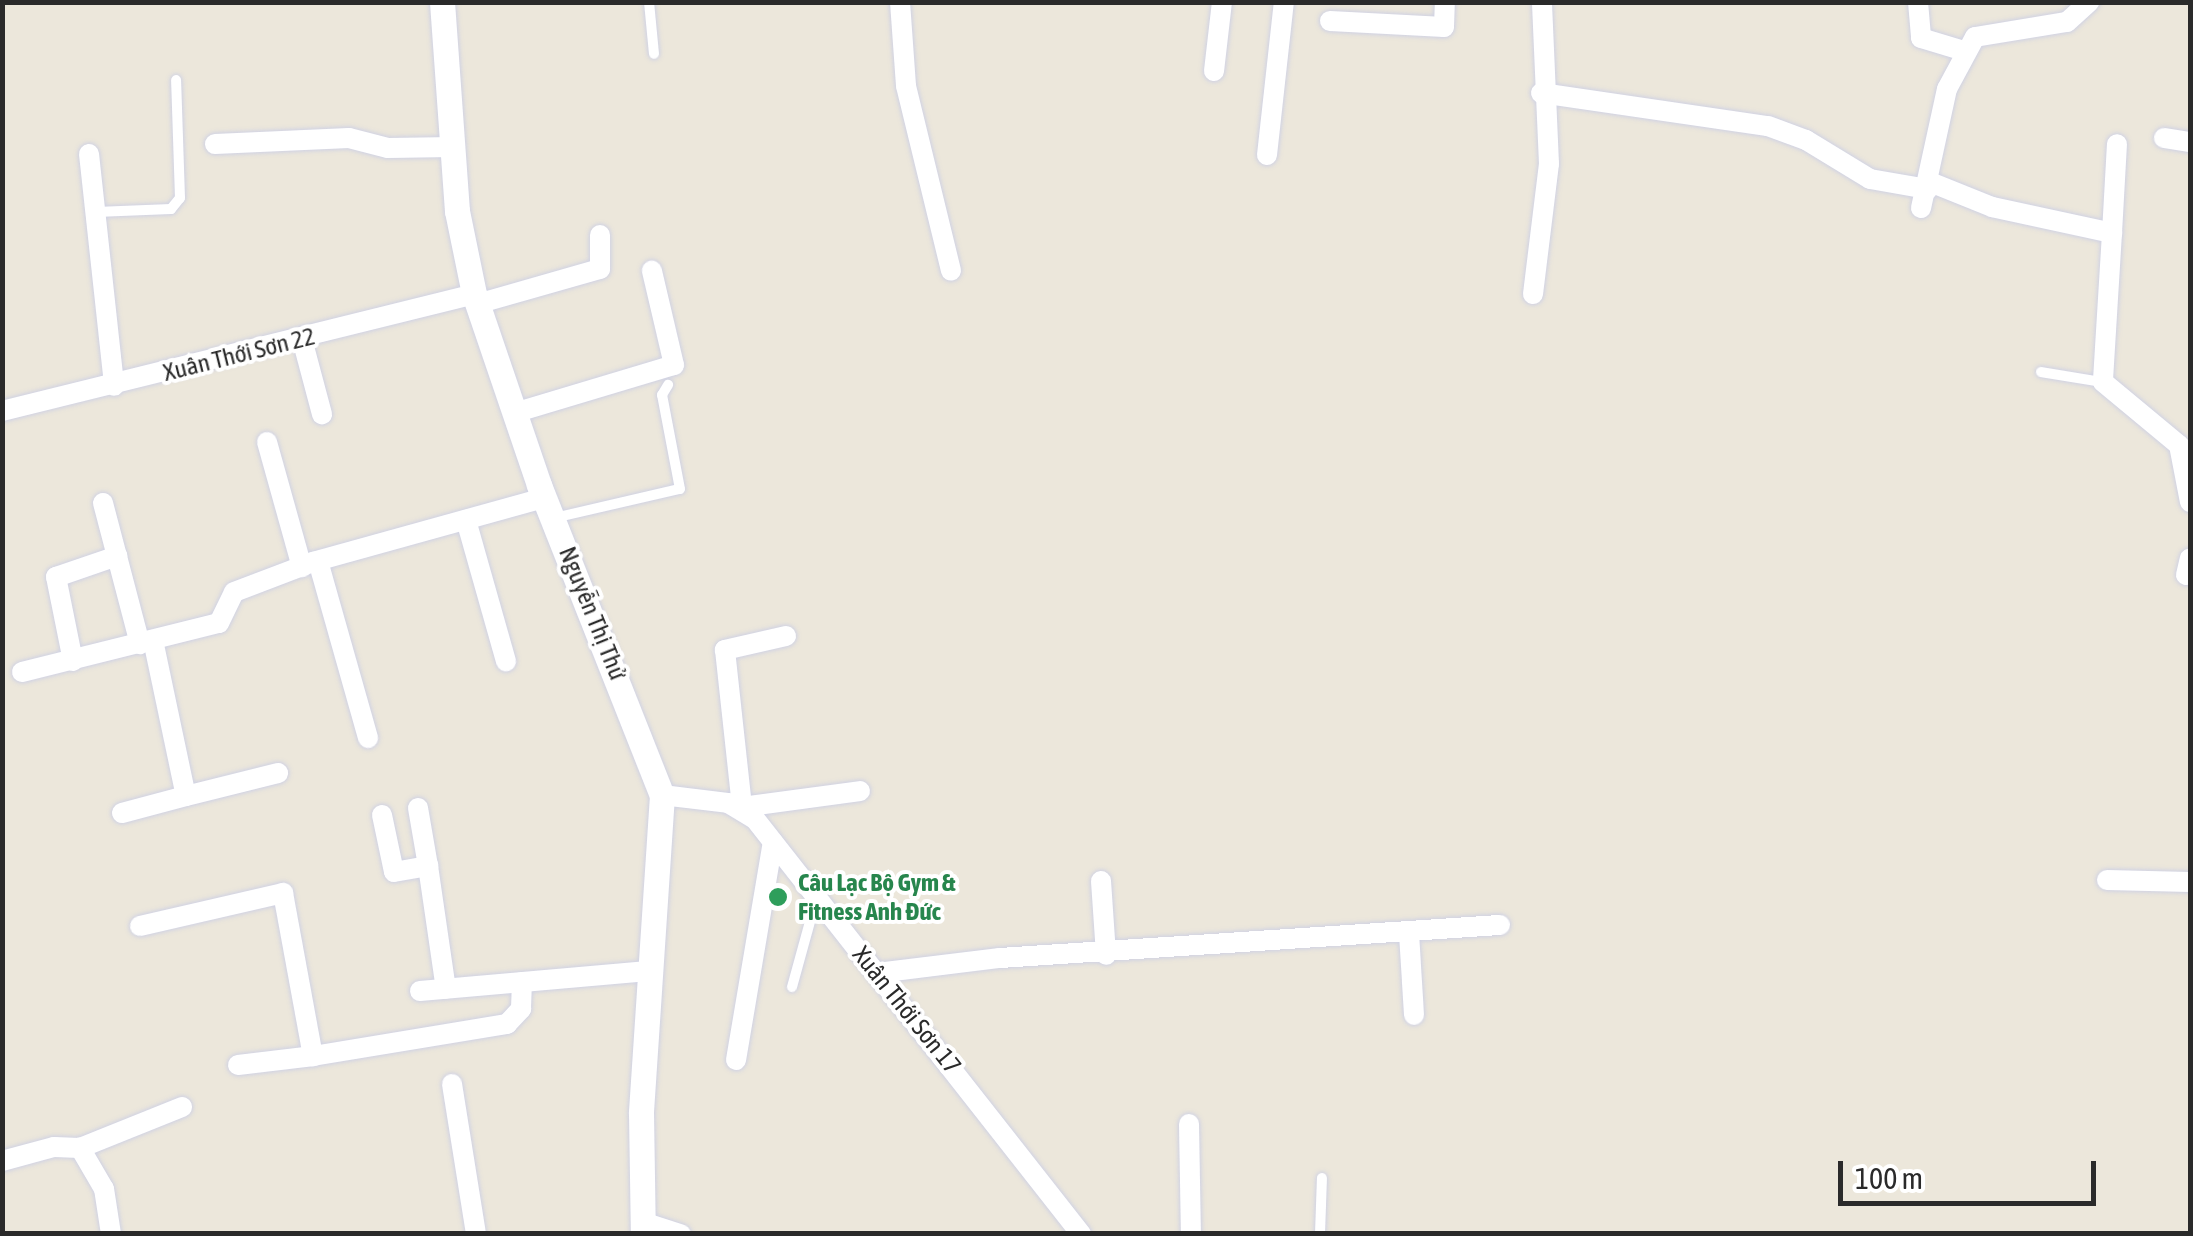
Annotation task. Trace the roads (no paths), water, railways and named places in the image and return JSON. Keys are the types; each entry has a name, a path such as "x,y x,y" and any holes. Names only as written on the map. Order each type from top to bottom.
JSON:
{"street":[{"name":"Nguyễn Thị Thử","path":"442,2 454,146 475,299 549,508 662,795 648,971 643,1228"},
{"path":"900,2 906,86 951,271"},
{"path":"1214,71 1222,2"},
{"path":"1267,156 1284,2"},
{"path":"1330,21 1444,26 1445,2"},
{"path":"1533,294 1549,164 1542,92 1542,2"},
{"path":"1918,2 1921,38 1964,52"},
{"path":"1926,193 1947,89 1974,37 2067,22 2090,2"},
{"path":"1542,92 1768,126 1806,140 1870,178 2112,233"},
{"path":"215,144 349,138 388,148 454,146"},
{"path":"2164,138 2190,142"},
{"path":"2117,144 2103,382 2179,445 2190,502"},
{"path":"89,154 114,386"},
{"name":"Xuân Thới Sơn 22","path":"2,411 600,269 600,235"},
{"path":"514,413 674,365 652,271"},
{"path":"302,338 322,414"},
{"path":"267,442 368,738"},
{"path":"103,503 116,556 146,642 186,796"},
{"path":"22,672 219,623 234,592 310,564 466,520 549,508"},
{"path":"466,520 506,661"},
{"path":"72,661 56,577 116,556"},
{"path":"742,808 726,650 786,636"},
{"path":"122,812 278,773"},
{"path":"662,795 742,808 860,791"},
{"path":"418,808 446,988"},
{"name":"Xuân Thới Sơn 17","path":"742,808 773,842 1081,1234"},
{"path":"382,815 394,872 428,866"},
{"path":"736,1060 773,842"},
{"path":"2107,880 2190,882"},
{"path":"1100,881 1106,955"},
{"path":"140,926 284,893 312,1056"},
{"path":"877,973 1000,958 1106,955 1500,925"},
{"path":"1410,934 1414,1015"},
{"path":"420,991 648,971"},
{"path":"238,1065 507,1024 521,1009 522,982"},
{"path":"452,1084 476,1234"},
{"path":"2,1162 54,1147 80,1148 182,1106"},
{"path":"1189,1124 1191,1234"},
{"path":"80,1148 104,1189 111,1234"},
{"path":"643,1228 681,1234"}],"lane":[{"path":"648,2 654,54"},
{"path":"95,212 171,209 180,198 176,80"},
{"path":"2041,372 2103,382"},
{"path":"549,508 680,489 662,395 668,385"},
{"path":"792,987 817,899"},
{"path":"1320,1234 1322,1178"}],"place":[{"name":"Câu Lạc Bộ Gym & Fitness Anh Đức","path":"778,897"}]}
